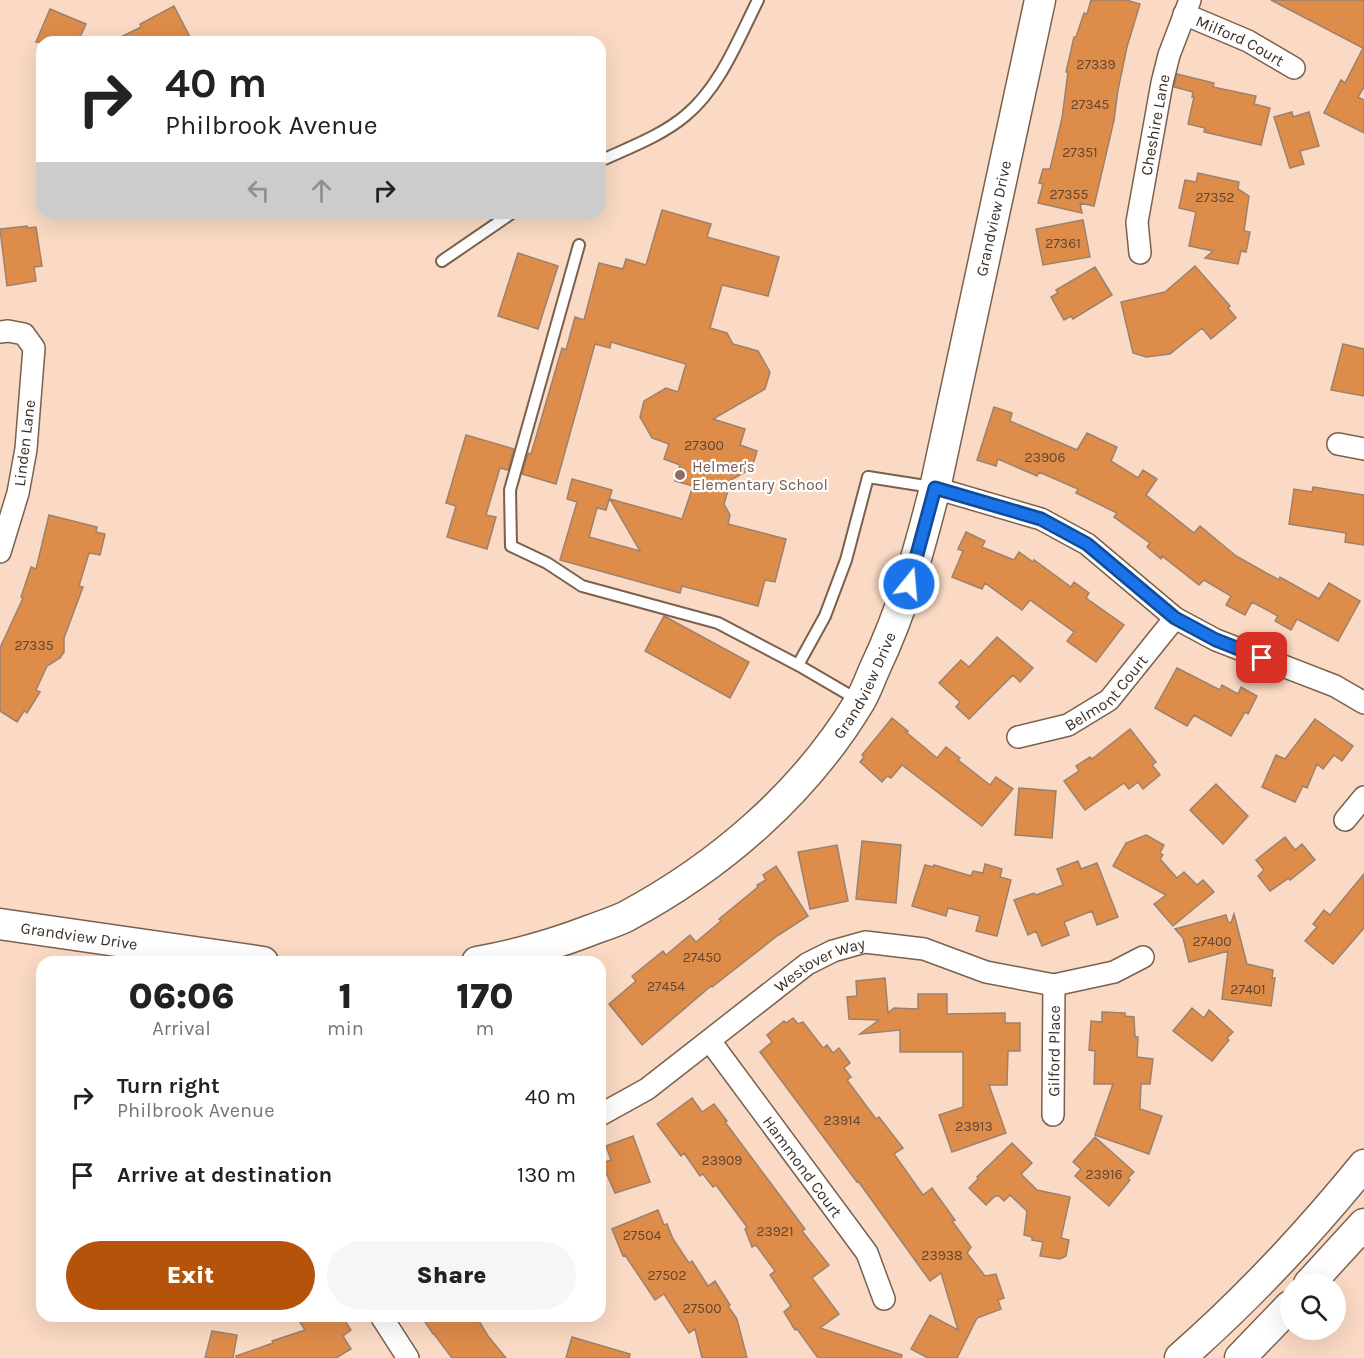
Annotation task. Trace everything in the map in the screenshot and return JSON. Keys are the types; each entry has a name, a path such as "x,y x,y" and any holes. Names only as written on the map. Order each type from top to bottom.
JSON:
{"street":[{"name":"Grandview Drive","path":"502,956 557,943 624,917 693,875 746,836 783,800 822,755 860,701 894,629 916,562 935,488 1040,0"},
{"name":"Milford Court","path":"1187,7 1294,68"},
{"name":"Cheshire Lane","path":"1140,253 1137,222 1162,82 1187,7"},
{"name":"Linden Lane","path":"0,332 24,334 34,348 26,449 18,493 0,552"},
{"path":"1338,444 1364,448"},
{"path":"935,488 1041,519 1087,544 1175,618 1216,640 1335,686 1364,703"},
{"name":"Belmont Court","path":"1018,737 1068,725 1109,700 1175,618"},
{"path":"1345,820 1364,797"},
{"name":"Grandview Drive","path":"0,924 221,956"},
{"name":"Westover Way","path":"606,1112 647,1089 807,964 833,951 865,942 924,949 986,972 1054,985 1114,972 1143,957"},
{"name":"Gilford Place","path":"1053,1115 1054,985"},
{"name":"Hammond Court","path":"710,1041 867,1253 884,1299"},
{"path":"1180,1358 1227,1317 1338,1197 1364,1165"},
{"path":"1319,1274 1364,1224"},
{"path":"1240,1358 1280,1316"},
{"path":"385,1322 405,1357"}],"lane":[{"path":"606,158 655,135 685,116 711,88 758,0"},
{"path":"441,261 503,219"},
{"path":"579,245 510,490 511,546 547,563 582,586 718,622 860,701"},
{"path":"798,665 825,616 846,560 868,477 935,488"}],"building":[{"path":"1091,0 1126,0 1140,4 1127,47 1114,120 1094,206 1080,203 1082,213 1038,203 1043,184 1039,183 1043,169 1050,169 1062,118 1068,72 1066,72 1074,37 1076,37 1084,13 1087,14"},
{"path":"1271,0 1364,0 1364,87 1358,97 1364,100 1364,133 1324,113 1341,80 1345,83 1363,48"},
{"path":"174,6 189,36 123,36 141,27 140,24"},
{"path":"50,9 86,24 81,36 39,36"},
{"path":"1177,74 1214,83 1213,87 1256,96 1254,104 1270,108 1261,145 1204,132 1205,128 1188,124 1193,92 1174,87"},
{"path":"1292,112 1293,117 1309,112 1319,146 1300,151 1304,164 1290,168 1274,117"},
{"path":"1198,173 1239,182 1238,189 1249,196 1244,231 1250,232 1246,252 1241,251 1238,264 1205,258 1213,251 1189,246 1196,212 1179,208 1185,180 1196,182"},
{"path":"662,210 711,224 707,237 779,257 768,296 722,285 710,328 727,333 733,344 758,351 770,372 765,389 713,419 745,429 740,445 757,451 752,468 731,480 724,504 730,515 728,524 786,539 775,582 765,580 758,606 682,586 680,593 560,560 577,502 567,499 572,479 612,490 606,510 597,508 589,537 640,551 610,499 682,519 693,486 675,481 680,465 664,459 669,444 652,438 640,417 644,401 666,388 678,392 686,364 611,342 610,348 595,344 556,484 522,474 528,453 531,454 562,348 566,350 575,317 584,320 599,263 623,269 626,259 646,265"},
{"path":"1083,220 1090,257 1043,265 1036,229"},
{"path":"27,226 27,228 36,227 42,266 34,267 36,281 7,286 0,229"},
{"path":"518,253 558,266 538,329 498,316"},
{"path":"1195,266 1230,306 1228,308 1236,318 1211,339 1202,328 1170,354 1146,357 1133,353 1121,302 1165,292"},
{"path":"1095,267 1112,295 1073,319 1071,316 1064,320 1051,297 1058,293 1056,290"},
{"path":"1343,344 1364,349 1364,396 1331,390"},
{"path":"994,407 1012,413 1010,421 1077,450 1087,433 1117,447 1111,461 1138,478 1143,470 1157,479 1146,495 1194,533 1200,526 1236,556 1319,599 1329,583 1360,601 1338,641 1297,619 1291,630 1275,621 1278,616 1252,602 1245,615 1226,605 1231,596 1204,580 1199,585 1162,556 1161,559 1147,547 1150,543 1114,517 1117,513 1076,493 1078,489 1039,472 1037,476 998,459 996,466 977,460"},
{"path":"466,435 514,449 508,470 500,468 486,515 496,517 487,549 447,537 456,506 446,503"},
{"path":"1313,487 1364,495 1364,545 1345,542 1346,533 1289,524 1294,489 1312,492"},
{"path":"49,515 97,527 96,532 105,534 100,555 89,553 79,586 83,587 64,638 64,652 60,658 47,666 36,690 40,692 27,713 24,711 17,722 0,711 0,648 23,598 21,597 31,567 36,569"},
{"path":"966,532 985,541 982,547 1014,560 1019,552 1071,587 1074,582 1089,593 1086,598 1124,625 1096,662 1067,641 1074,632 1030,600 1022,610 985,583 982,589 952,577 963,551 958,549"},
{"path":"664,616 749,662 730,698 645,651"},
{"path":"997,637 1033,668 1020,682 1013,675 969,719 956,707 960,702 939,683 961,660 969,667"},
{"path":"1177,668 1220,690 1222,685 1238,694 1241,687 1257,696 1248,714 1245,712 1231,736 1194,715 1187,726 1155,708"},
{"path":"892,718 937,758 946,747 960,758 958,760 990,785 996,777 1013,789 982,826 902,765 891,778 887,776 882,782 860,762 864,757 862,755"},
{"path":"1315,719 1353,746 1342,761 1334,755 1323,769 1317,764 1307,788 1303,786 1295,802 1262,787 1276,755 1285,759"},
{"path":"1130,729 1156,762 1152,765 1160,775 1143,789 1138,782 1129,789 1124,783 1085,810 1064,781 1079,771 1076,766 1090,757 1092,759"},
{"path":"1216,784 1248,816 1223,844 1190,810"},
{"path":"1019,788 1056,791 1052,838 1015,835"},
{"path":"1146,835 1164,845 1160,859 1177,878 1184,872 1197,885 1203,880 1214,892 1173,926 1154,904 1166,895 1113,866 1126,843"},
{"path":"1285,837 1295,850 1302,844 1315,860 1290,880 1289,878 1270,891 1258,876 1264,870 1256,860"},
{"path":"862,841 901,845 896,903 856,899"},
{"path":"837,845 848,901 810,909 798,852"},
{"path":"1078,861 1081,869 1097,863 1118,917 1097,925 1092,911 1064,922 1069,935 1042,946 1036,931 1028,935 1014,900 1063,885 1057,869"},
{"path":"985,864 1002,869 1000,877 1011,880 997,936 976,931 980,916 948,908 946,916 912,906 925,865 933,867 934,865 971,876 973,871 983,873"},
{"path":"776,866 808,916 777,936 711,986 642,1045 609,1004 636,981 632,976 663,951 666,955 690,935 696,942 721,921 719,919 758,887 757,885 766,880 763,875"},
{"path":"1364,874 1364,928 1333,964 1305,941 1317,927 1313,924 1324,910 1330,915"},
{"path":"1234,914 1247,964 1273,970 1272,978 1275,978 1271,1006 1222,999 1228,951 1189,962 1183,938 1175,929 1226,915 1228,922 1231,923"},
{"path":"885,978 888,1013 894,1008 918,1009 918,994 947,994 947,1014 1005,1013 1005,1023 1020,1023 1020,1051 1008,1051 1007,1085 989,1085 1006,1133 952,1152 939,1115 963,1107 963,1052 900,1052 900,1030 860,1034 879,1020 849,1019 847,997 857,996 856,981"},
{"path":"1192,1008 1204,1018 1209,1010 1233,1032 1212,1061 1173,1031"},
{"path":"1102,1012 1125,1013 1125,1016 1134,1017 1135,1037 1138,1037 1137,1057 1153,1059 1150,1084 1141,1084 1140,1109 1162,1116 1149,1154 1095,1135 1113,1084 1094,1084 1095,1051 1089,1050 1091,1021 1102,1022"},
{"path":"793,1018 798,1024 803,1022 823,1048 827,1045 833,1053 839,1048 850,1063 844,1068 851,1077 847,1080 876,1119 879,1117 903,1148 894,1154 923,1195 932,1188 971,1247 967,1253 985,1276 996,1274 1004,1298 998,1300 1001,1309 977,1318 957,1358 928,1358 911,1349 930,1315 958,1330 941,1273 930,1281 760,1052 772,1042 767,1035 784,1021 786,1023"},
{"path":"692,1098 702,1112 714,1104 805,1229 802,1231 829,1265 812,1278 839,1314 820,1328 902,1355 901,1358 818,1358 797,1329 795,1330 784,1312 791,1306 770,1275 775,1271 756,1245 752,1247 745,1229 747,1227 716,1185 713,1187 703,1174 700,1176 684,1153 681,1156 657,1124"},
{"path":"633,1136 650,1182 615,1193 606,1172 606,1162 611,1160 606,1146"},
{"path":"1095,1137 1134,1172 1109,1206 1075,1176 1081,1169 1073,1162"},
{"path":"1012,1143 1032,1163 1021,1174 1037,1190 1070,1197 1061,1238 1069,1240 1066,1256 1060,1259 1040,1256 1043,1242 1032,1240 1032,1237 1024,1235 1027,1211 1010,1195 1004,1201 999,1196 995,1196 986,1205 969,1188 978,1179 977,1177"},
{"path":"658,1210 664,1225 667,1224 673,1239 689,1263 692,1261 708,1286 715,1281 730,1305 728,1306 737,1319 747,1358 702,1358 695,1329 689,1333 664,1294 655,1300 625,1255 623,1256 612,1229"},
{"path":"300,1322 346,1322 351,1330 343,1336 351,1349 336,1358 236,1358 236,1356 273,1343 272,1341 305,1330"},
{"path":"425,1322 480,1322 506,1358 452,1358"},
{"path":"212,1331 237,1335 233,1358 205,1358"},
{"path":"572,1337 630,1354 629,1358 566,1358"}],"place":[{"name":"Helmer's Elementary School","path":"680,475"}],"route":[{"path":"909,584 935,488 1041,519 1087,544 1175,618 1216,640 1262,658"}]}
